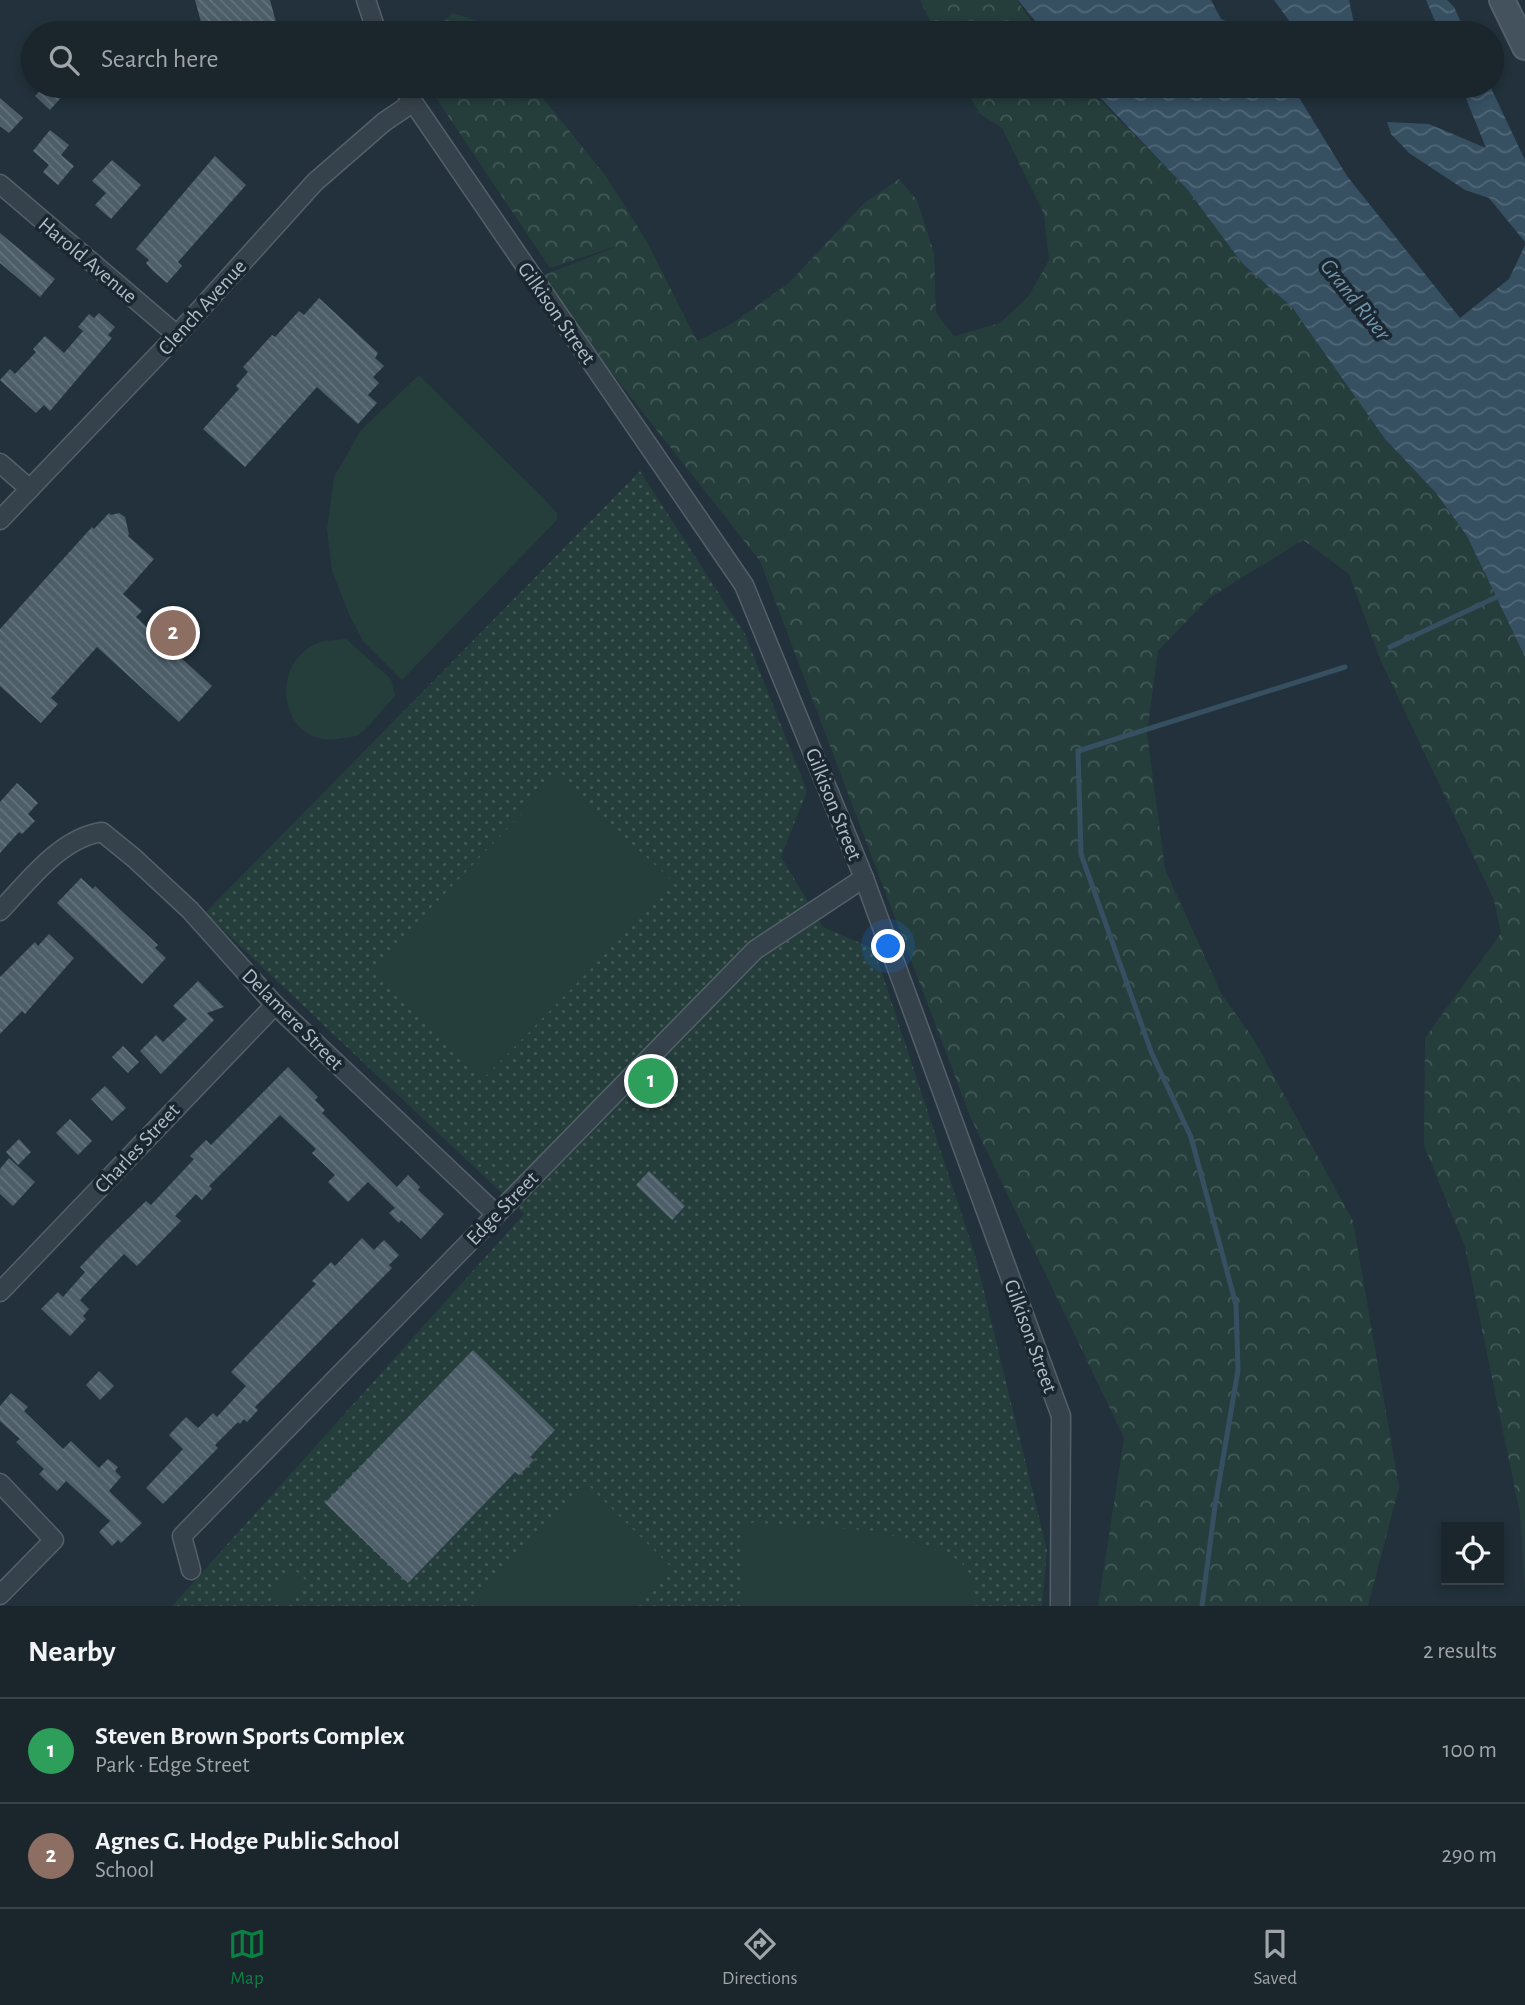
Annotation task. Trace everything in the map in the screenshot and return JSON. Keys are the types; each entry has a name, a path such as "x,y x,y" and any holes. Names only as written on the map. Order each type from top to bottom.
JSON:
{"street":[{"path":"366,0 373,21"},
{"path":"1502,0 1525,47"},
{"name":"Gilkison Street","path":"409,98 744,585 864,878 1061,1416 1060,1606"},
{"name":"Clench Avenue","path":"0,520 177,335 315,181 384,122 412,103"},
{"name":"Harold Avenue","path":"0,184 177,335"},
{"path":"0,463 30,489"},
{"name":"Delamere Street","path":"0,911 43,866 69,844 89,834 102,832 190,910 275,1004 496,1214"},
{"name":"Edge Street","path":"191,1570 182,1536 755,950 864,878"},
{"name":"Charles Street","path":"0,1292 275,1004"},
{"path":"0,1483 54,1539 0,1595"}],"green space":[{"path":"920,0 1017,0 1031,21 930,21"},
{"path":"453,13 477,21 444,21"},
{"path":"436,98 543,98 605,175 646,240 697,341 731,324 789,283 863,204 899,179 917,200 934,253 936,313 954,336 1000,323 1028,297 1049,260 1044,214 1002,128 980,114 971,98 1096,98 1187,189 1242,263 1292,307 1385,439 1436,493 1467,536 1525,657 1525,1591 1520,1514 1465,1247 1424,1145 1425,1038 1501,933 1494,900 1380,659 1349,574 1303,540 1209,598 1158,651 1147,733 1165,869 1222,995 1253,1038 1353,1221 1399,1487 1368,1606 1098,1606 1124,1438 970,1116 760,561 537,278 620,245 550,268"},
{"path":"419,375 546,501 557,513 557,520 402,680 363,641 349,614 332,571 327,529 334,477 361,430"},
{"path":"640,471 745,634 807,791 781,857 823,927 874,949 975,1255 1047,1550 1042,1606 172,1606 524,1214 205,913"},
{"path":"346,639 391,679 395,696 358,735 322,739 305,732 294,719 288,703 287,685 291,668 302,653 320,642"},
{"path":"557,777 675,883 486,1076 374,967"},
{"path":"585,1482 671,1567 635,1606 481,1606 472,1598"},
{"path":"742,1522 879,1531 948,1554 960,1561 968,1571 975,1588 975,1606 744,1606"},
{"path":"296,1571 308,1582 285,1606 281,1606 271,1596"}],"water":[{"path":"1018,0 1211,0 1221,19 1226,21 1035,21"},
{"path":"1274,0 1349,0 1353,21 1289,21"},
{"path":"1426,0 1447,0 1454,7 1460,21 1435,21"},
{"name":"Grand River","path":"1100,98 1299,98 1347,176 1460,318 1509,279 1525,245 1525,657 1467,536 1436,493 1385,439 1292,307 1242,263 1187,189"},
{"path":"1466,98 1496,98 1525,160 1525,242 1489,198 1465,190 1409,153 1391,134 1387,122 1429,124 1486,148"}],"building":[{"path":"195,0 270,0 276,21 201,21"},
{"path":"0,98 23,118 9,133 0,126"},
{"path":"37,98 61,98 50,110"},
{"path":"50,130 69,145 61,155 74,166 58,185 43,172 49,165 33,151"},
{"path":"215,156 246,185 178,262 182,266 167,283 152,270 146,263 149,260 136,249"},
{"path":"112,160 141,185 111,219 95,205 106,193 92,181"},
{"path":"0,233 55,279 40,297 0,263"},
{"path":"319,298 378,353 375,358 384,366 373,377 379,383 368,395 377,403 358,424 317,387 245,467 203,429 239,389 236,386 248,372 243,367 272,335 275,337 299,311 304,315"},
{"path":"99,313 115,327 108,335 112,338 50,411 44,405 36,413 0,380 10,369 15,374 36,352 33,349 45,336 64,353 83,331 78,327 89,314 94,318"},
{"path":"109,513 119,513 125,517 128,536 154,559 123,594 142,611 136,617 212,686 179,722 97,647 51,698 58,704 41,723 0,686 0,629 92,527 94,529"},
{"path":"17,783 38,803 28,814 35,821 22,834 19,832 0,853 0,802"},
{"path":"81,878 93,889 95,886 158,945 155,948 166,958 142,984 57,903"},
{"path":"49,934 74,958 25,1014 22,1011 0,1034 0,977 35,942 38,946"},
{"path":"198,981 224,1007 207,1013 214,1020 161,1074 140,1051 156,1035 163,1042 187,1019 173,1006"},
{"path":"123,1046 139,1062 128,1073 112,1057"},
{"path":"288,1067 318,1097 315,1100 325,1110 322,1113 397,1187 408,1175 420,1187 418,1190 444,1214 421,1239 401,1220 399,1223 389,1213 395,1208 368,1182 348,1202 328,1182 335,1175 312,1153 316,1149 280,1115 209,1186 212,1189 202,1200 196,1194 175,1216 181,1221 137,1266 124,1254 80,1300 89,1309 83,1316 86,1319 70,1336 41,1309 58,1292 63,1297 85,1272 80,1267 103,1243 146,1201 151,1205 194,1159 190,1156 206,1140 211,1145"},
{"path":"105,1086 126,1108 112,1121 91,1099"},
{"path":"70,1119 92,1141 78,1155 56,1133"},
{"path":"19,1139 31,1152 18,1165 6,1152"},
{"path":"9,1158 35,1182 13,1206 0,1194 0,1169"},
{"path":"649,1171 685,1206 672,1220 636,1185"},
{"path":"362,1238 374,1250 384,1240 399,1255 389,1265 392,1268 255,1407 258,1410 247,1422 244,1419 240,1424 238,1422 215,1445 218,1448 163,1504 146,1488 183,1449 169,1435 186,1417 198,1428 213,1413 217,1417 246,1386 231,1372 316,1284 312,1281 331,1262 335,1266"},
{"path":"473,1350 555,1430 530,1457 534,1460 519,1475 515,1472 408,1583 325,1503"},
{"path":"99,1371 114,1386 100,1400 86,1385"},
{"path":"11,1393 28,1407 24,1411 63,1449 71,1441 99,1468 108,1459 118,1467 115,1471 121,1477 109,1491 142,1523 121,1543 118,1540 112,1546 99,1532 110,1521 66,1481 57,1491 39,1474 44,1469 16,1442 20,1439 0,1421 0,1406"}],"waterway":[{"path":"1390,647 1501,595"},
{"path":"1202,1606 1215,1506 1238,1370 1236,1305 1191,1137 1152,1054 1081,854 1078,751 1345,667"}],"place":[{"name":"Agnes G. Hodge Public School","path":"173,633"},
{"name":"Steven Brown Sports Complex","path":"651,1081"}]}
